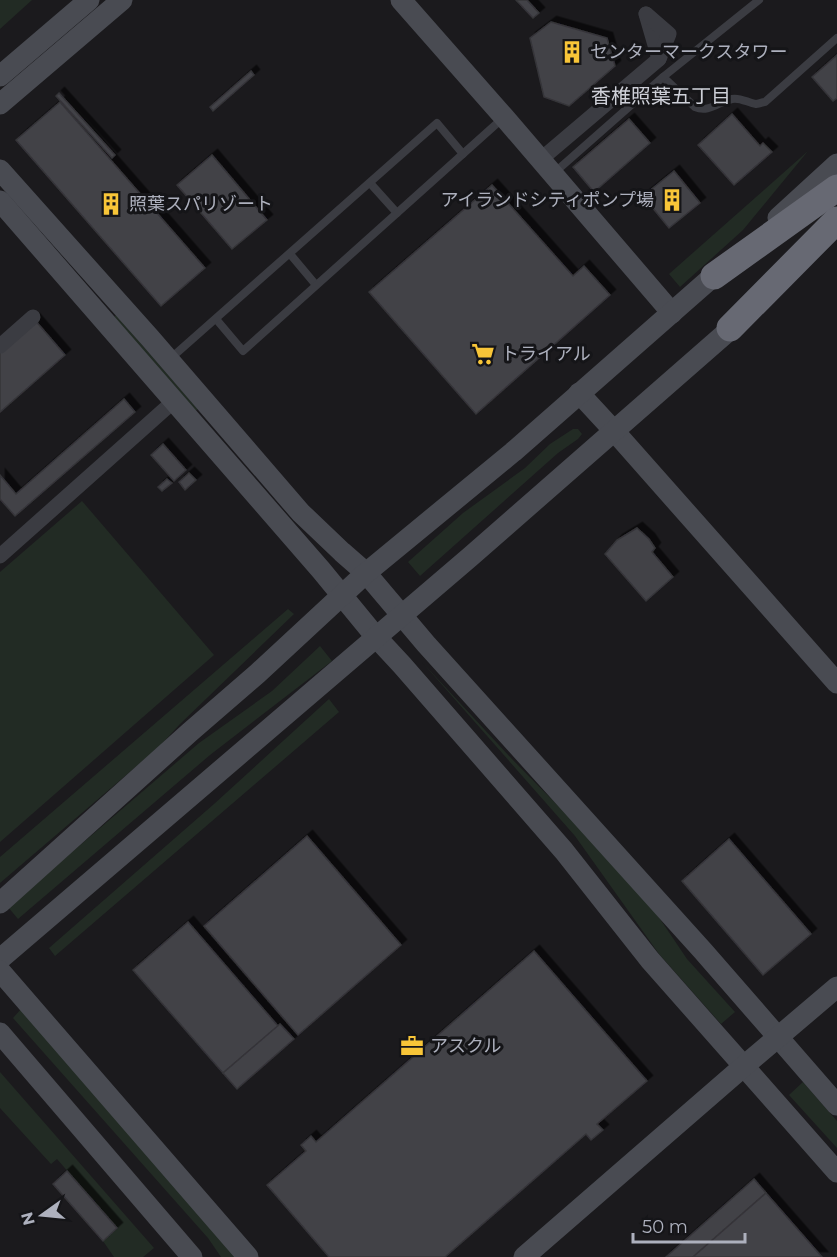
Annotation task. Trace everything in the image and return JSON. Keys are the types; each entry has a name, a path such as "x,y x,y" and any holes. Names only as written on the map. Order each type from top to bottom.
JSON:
{"highway":[{"path":"714,276 837,188"},
{"path":"730,328 837,219"}],"street":[{"path":"0,76 89,0"},
{"path":"0,104 122,0"},
{"path":"401,0 672,313"},
{"path":"547,167 659,59"},
{"path":"0,903 257,674 341,595 513,452 714,276 837,164"},
{"path":"0,170 301,513 366,573 837,1105"},
{"path":"0,201 321,570 376,637 564,850 650,960 837,1172"},
{"path":"0,959 615,432 730,328 837,239"},
{"path":"0,346 33,317"},
{"path":"579,393 837,683"},
{"path":"0,556 174,401"},
{"path":"0,971 248,1257"},
{"path":"524,1257 837,987"},
{"path":"0,1033 192,1257"}],"lane":[{"path":"547,167 759,0"},
{"path":"663,77 700,109 705,110 732,99 756,104 765,102 837,38"},
{"path":"216,319 243,351 504,117"},
{"path":"168,360 437,123 463,154"},
{"path":"370,183 397,213"},
{"path":"290,254 316,285"}],"shaded area":[{"path":"0,0 32,0 0,29"},
{"path":"808,151 743,230 680,287 669,274"},
{"path":"116,315 198,409 194,412 113,318"},
{"path":"573,429 578,429 582,434 578,439 558,453 420,576 408,562 463,513 525,468 550,444"},
{"path":"82,501 214,655 0,842 0,572"},
{"path":"288,609 294,614 159,747 0,883 0,857"},
{"path":"320,646 332,661 210,755 18,919 8,907 199,743 272,691"},
{"path":"422,662 582,830 656,913 687,959 735,1012 721,1024 659,954 575,836"},
{"path":"329,699 339,712 55,956 49,948 214,804"},
{"path":"22,1008 237,1257 221,1257 208,1238 13,1018"},
{"path":"0,1072 154,1248 143,1257 114,1257 103,1241 117,1228 57,1159 51,1164 0,1108"},
{"path":"803,1082 837,1121 837,1148 789,1095"}],"building":[{"path":"516,0 527,0 539,13 533,18"},
{"name":"センターマークスタワー","path":"551,22 607,38 615,66 569,106 544,97 530,38"},
{"path":"837,55 837,98 833,101 812,77"},
{"path":"251,71 254,75 213,111 210,107"},
{"path":"59,93 115,155 112,158 56,96"},
{"name":"照葉スパリゾート","path":"60,102 205,268 161,306 16,140"},
{"path":"732,114 760,146 763,143 772,152 734,185 698,145"},
{"path":"629,119 650,143 594,192 573,167"},
{"name":"照葉スパリゾート","path":"212,155 267,220 232,249 177,185"},
{"name":"アイランドシティポンプ場","path":"674,171 700,203 669,228 643,196"},
{"name":"トライアル","path":"492,185 573,276 584,266 610,295 476,414 369,292"},
{"path":"34,319 65,355 0,412 0,348"},
{"path":"124,399 135,412 15,516 0,499 0,475 16,494"},
{"path":"163,444 186,470 174,481 151,455"},
{"path":"189,473 196,480 185,490 179,482"},
{"path":"167,479 172,483 162,491 158,487"},
{"path":"637,528 649,539 655,548 652,552 673,577 646,601 605,554 617,540"},
{"path":"307,836 401,945 298,1035 204,926"},
{"path":"729,839 811,934 763,975 682,881"},
{"path":"188,922 278,1026 223,1073 133,970"},
{"path":"534,951 647,1081 597,1124 603,1130 591,1140 586,1134 445,1257 329,1257 267,1185 306,1151 301,1145 311,1136 316,1142"},
{"path":"280,1024 294,1039 237,1089 223,1073"},
{"path":"67,1171 117,1228 103,1241 53,1184"},
{"path":"754,1179 766,1193 693,1257 666,1257"},
{"path":"766,1193 822,1257 693,1257"}],"place":[{"name":"センターマークスタワー","path":"572,52"},
{"name":"アイランドシティポンプ場","path":"672,200"},
{"name":"照葉スパリゾート","path":"111,204"},
{"name":"トライアル","path":"483,354"},
{"name":"アスクル","path":"412,1046"}],"district":[{"name":"香椎照葉五丁目","path":"661,96"}]}
